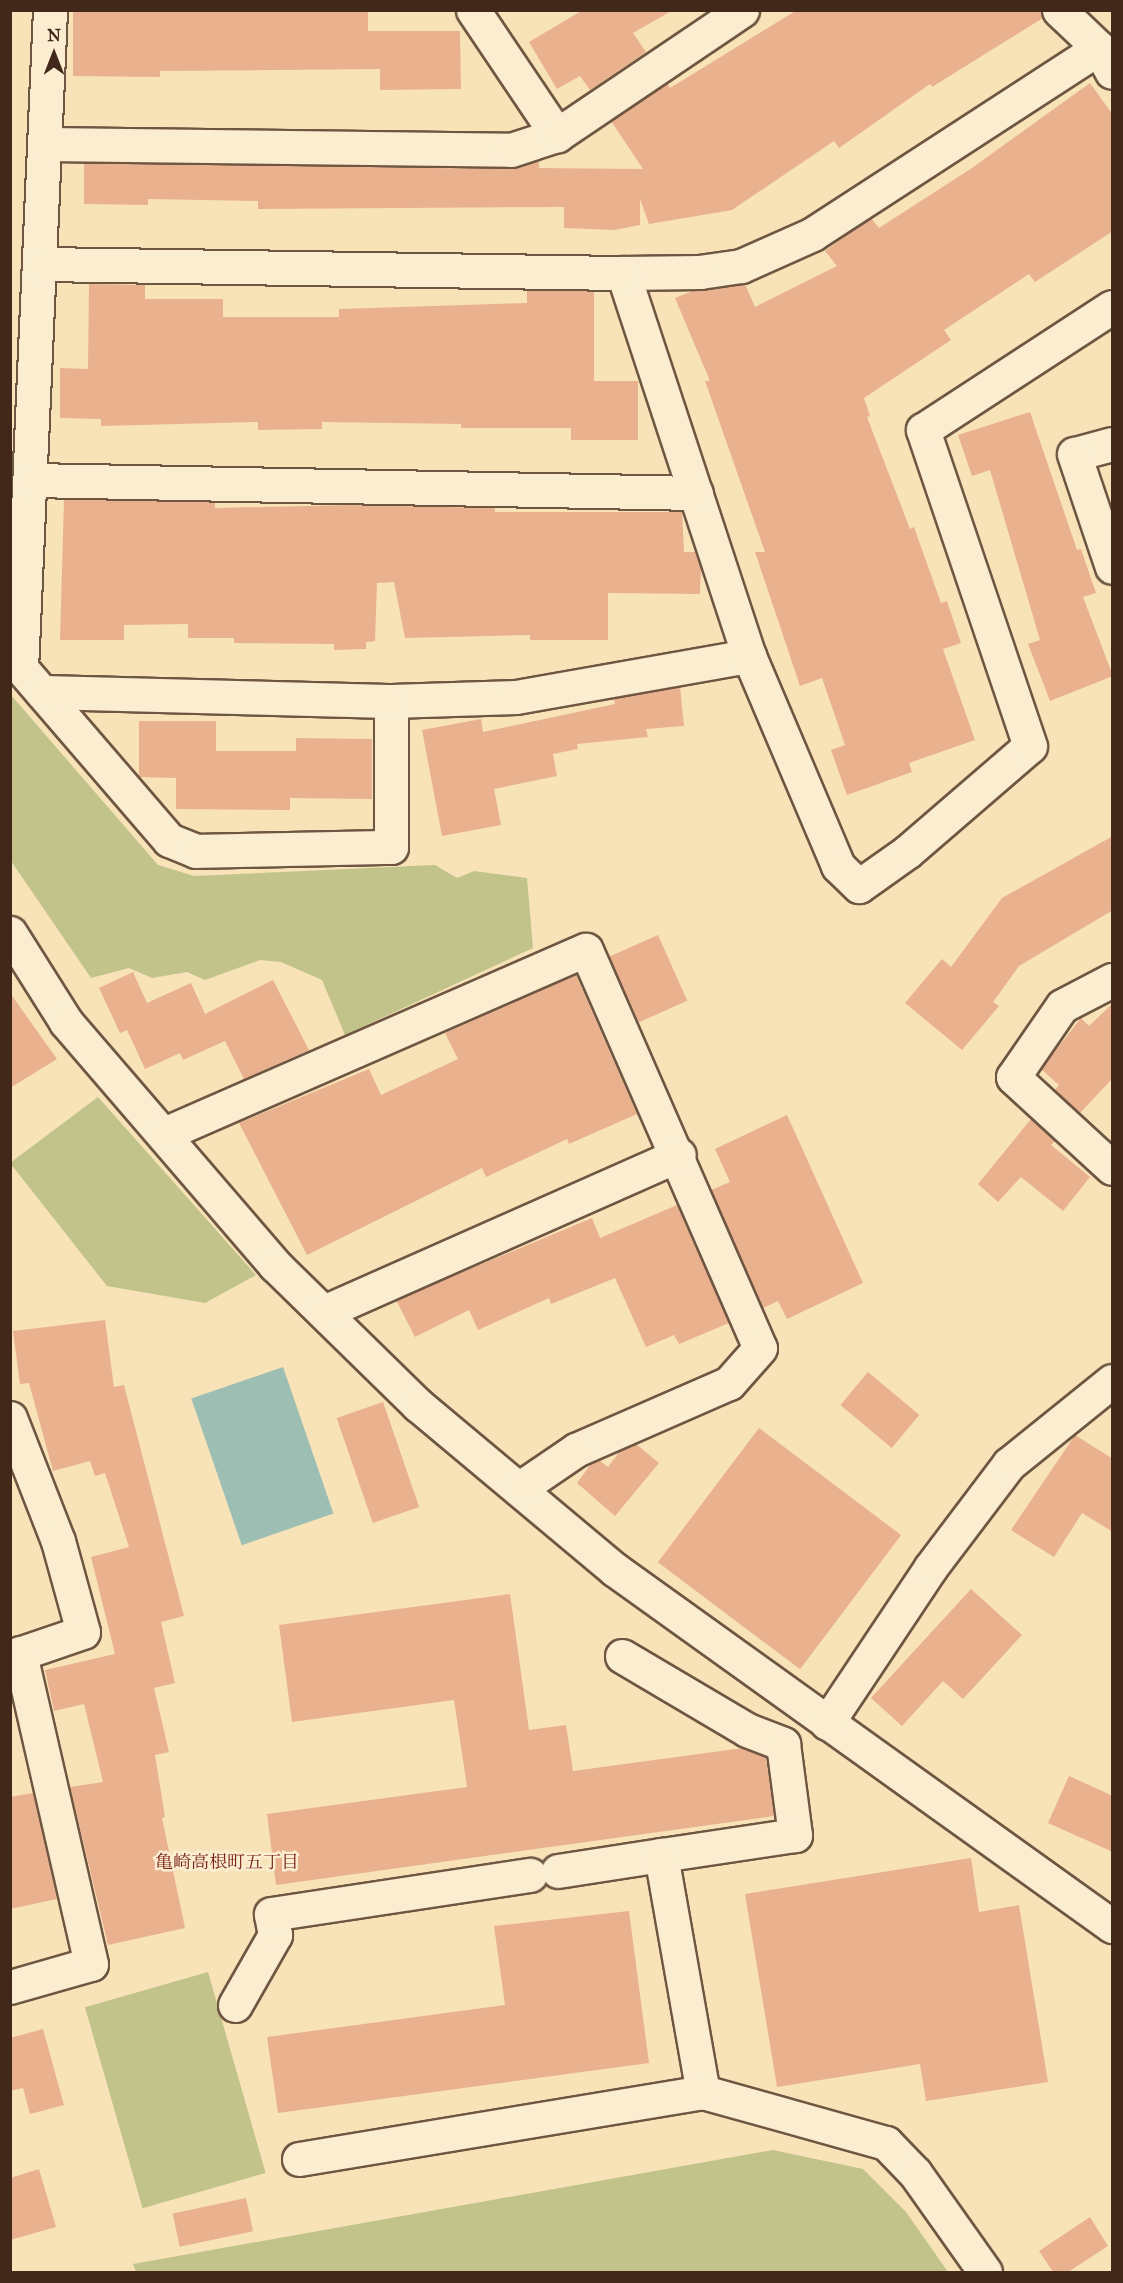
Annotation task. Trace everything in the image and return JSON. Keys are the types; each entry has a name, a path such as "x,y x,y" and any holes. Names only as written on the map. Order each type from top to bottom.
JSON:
{"street":[{"path":"50,10 41,264 21,668 170,840 196,851 391,847 391,701"},
{"path":"473,10 557,135"},
{"path":"46,144 512,150 557,135 705,23 742,10"},
{"path":"41,264 623,273 700,272 741,266 813,234 1106,60 1059,10"},
{"path":"623,273 749,656 838,866 859,886 907,852 1030,746 923,430 1113,307"},
{"path":"1113,444 1074,454 1113,567"},
{"path":"31,480 696,493"},
{"path":"42,692 391,701 516,697 749,656"},
{"path":"10,933 66,1022 275,1265 418,1406 520,1488 614,1569 827,1723 1111,1920"},
{"path":"164,1134 586,950 679,1155 760,1348 729,1383 576,1450 520,1488"},
{"path":"1113,980 1062,1006 1013,1077 1113,1168"},
{"path":"324,1312 679,1155"},
{"path":"827,1723 931,1567 1009,1464 1113,1381"},
{"path":"10,1418 58,1541 82,1632 15,1655 90,1964 10,1987"},
{"path":"235,2005 275,1935 271,1914 795,1835 783,1744 747,1730 622,1656"},
{"path":"661,1855 703,2092"},
{"path":"299,2159 703,2092 885,2143 915,2174 985,2272"}],"green space":[{"path":"11,695 158,865 194,876 435,865 457,878 474,871 527,878 533,948 345,1035 322,980 281,962 260,960 205,980 187,972 152,978 129,968 91,978 11,861"},
{"path":"98,1097 256,1275 205,1303 107,1286 10,1163"},
{"path":"208,1972 266,2173 143,2208 85,2007"},
{"path":"773,2150 863,2169 906,2212 948,2272 136,2272 133,2264"}],"water":[{"path":"283,1367 333,1514 242,1545 191,1399"}],"building":[{"path":"73,10 368,10 368,31 460,31 461,89 380,90 380,69 160,71 160,77 73,76"},
{"path":"583,10 673,10 633,33 646,52 590,90 580,76 557,89 529,42"},
{"path":"797,10 1041,10 1043,18 932,87 930,84 839,148 834,141 732,210 649,224 640,199 640,225 614,230 564,228 564,207 258,209 258,201 148,199 148,205 84,204 84,163 511,169 539,161 539,168 643,169 611,121 667,83 670,88"},
{"path":"1090,83 1113,115 1113,231 1035,282 1029,274 944,330 951,340 864,398 870,416 867,417 910,529 914,527 941,603 947,601 961,643 943,649 975,740 909,763 912,772 847,795 831,750 845,745 822,678 800,686 755,552 765,552 705,381 710,381 675,298 693,291 745,284 755,307 837,266 825,251 850,232 871,218 879,228 972,168"},
{"path":"89,284 145,285 145,299 223,299 223,317 339,317 339,309 527,303 527,290 594,291 594,381 638,381 638,440 571,440 571,428 461,428 461,424 322,422 322,429 258,430 258,422 101,426 101,419 60,418 60,368 88,369"},
{"path":"1030,412 1077,550 1081,549 1096,593 1083,597 1113,676 1050,701 1028,644 1040,640 990,470 972,476 958,435"},
{"path":"64,499 215,502 215,508 351,505 495,508 495,512 682,512 684,552 695,552 701,569 700,594 608,593 608,640 530,640 530,635 405,638 394,582 377,583 375,641 366,642 366,649 334,650 334,644 234,643 234,638 188,638 188,624 124,625 124,640 60,640"},
{"path":"680,687 684,726 646,729 648,737 577,744 578,749 553,754 557,776 494,789 501,825 442,836 422,730 481,719 483,732 615,704 614,699"},
{"path":"139,721 216,721 216,751 296,751 296,738 372,739 372,799 290,798 290,810 176,809 176,778 139,777"},
{"path":"1113,836 1113,910 1019,966 993,1002 999,1006 962,1050 905,1003 942,959 951,967 1002,898"},
{"path":"658,935 687,1001 639,1022 610,957"},
{"path":"133,972 147,1003 191,983 205,1014 273,980 309,1050 244,1079 225,1041 183,1060 180,1053 145,1069 127,1030 120,1033 99,988"},
{"path":"576,975 637,1114 569,1144 567,1139 486,1177 482,1168 307,1255 239,1123 369,1069 381,1095 458,1059 445,1033"},
{"path":"10,993 57,1059 10,1088"},
{"path":"1113,1003 1113,1078 1080,1113 1055,1090 1059,1085 1041,1069 1081,1018 1089,1026"},
{"path":"787,1115 863,1283 787,1319 778,1301 763,1308 711,1190 730,1182 715,1149"},
{"path":"1031,1119 1055,1141 1051,1145 1090,1177 1063,1211 1021,1177 998,1202 978,1184"},
{"path":"677,1205 729,1323 679,1344 674,1335 646,1347 615,1278 551,1304 549,1298 478,1330 469,1310 415,1337 396,1300 592,1218 600,1238"},
{"path":"105,1320 114,1387 124,1385 184,1616 161,1622 175,1683 154,1688 169,1752 155,1755 165,1817 162,1818 185,1928 108,1945 70,1787 103,1782 84,1704 54,1711 45,1670 115,1654 91,1557 129,1547 105,1473 95,1476 90,1461 53,1471 29,1383 20,1384 13,1331"},
{"path":"868,1372 919,1415 892,1448 840,1405"},
{"path":"383,1402 419,1507 373,1523 337,1418"},
{"path":"759,1428 901,1535 800,1669 658,1562"},
{"path":"1075,1435 1113,1459 1113,1532 1082,1513 1054,1557 1011,1530"},
{"path":"636,1444 659,1463 615,1516 577,1483 591,1464 599,1460 608,1467 620,1451"},
{"path":"971,1589 1022,1635 963,1699 943,1681 902,1726 871,1698"},
{"path":"510,1594 529,1730 566,1725 573,1771 743,1748 766,1757 774,1816 276,1885 267,1814 467,1787 454,1700 292,1722 279,1625"},
{"path":"1069,1776 1113,1796 1113,1852 1048,1823"},
{"path":"33,1793 57,1899 10,1909 10,1797"},
{"path":"971,1858 979,1912 1019,1905 1048,2082 926,2101 920,2064 777,2087 745,1894"},
{"path":"629,1911 649,2063 278,2113 267,2037 505,2005 494,1926"},
{"path":"43,2029 64,2105 30,2114 23,2088 10,2091 10,2038"},
{"path":"39,2169 56,2227 10,2240 10,2178"},
{"path":"246,2198 253,2231 180,2247 173,2214"},
{"path":"1090,2217 1108,2246 1068,2272 1053,2272 1039,2251"}],"district":[{"name":"亀崎高根町五丁目","path":"227,1862"}]}
